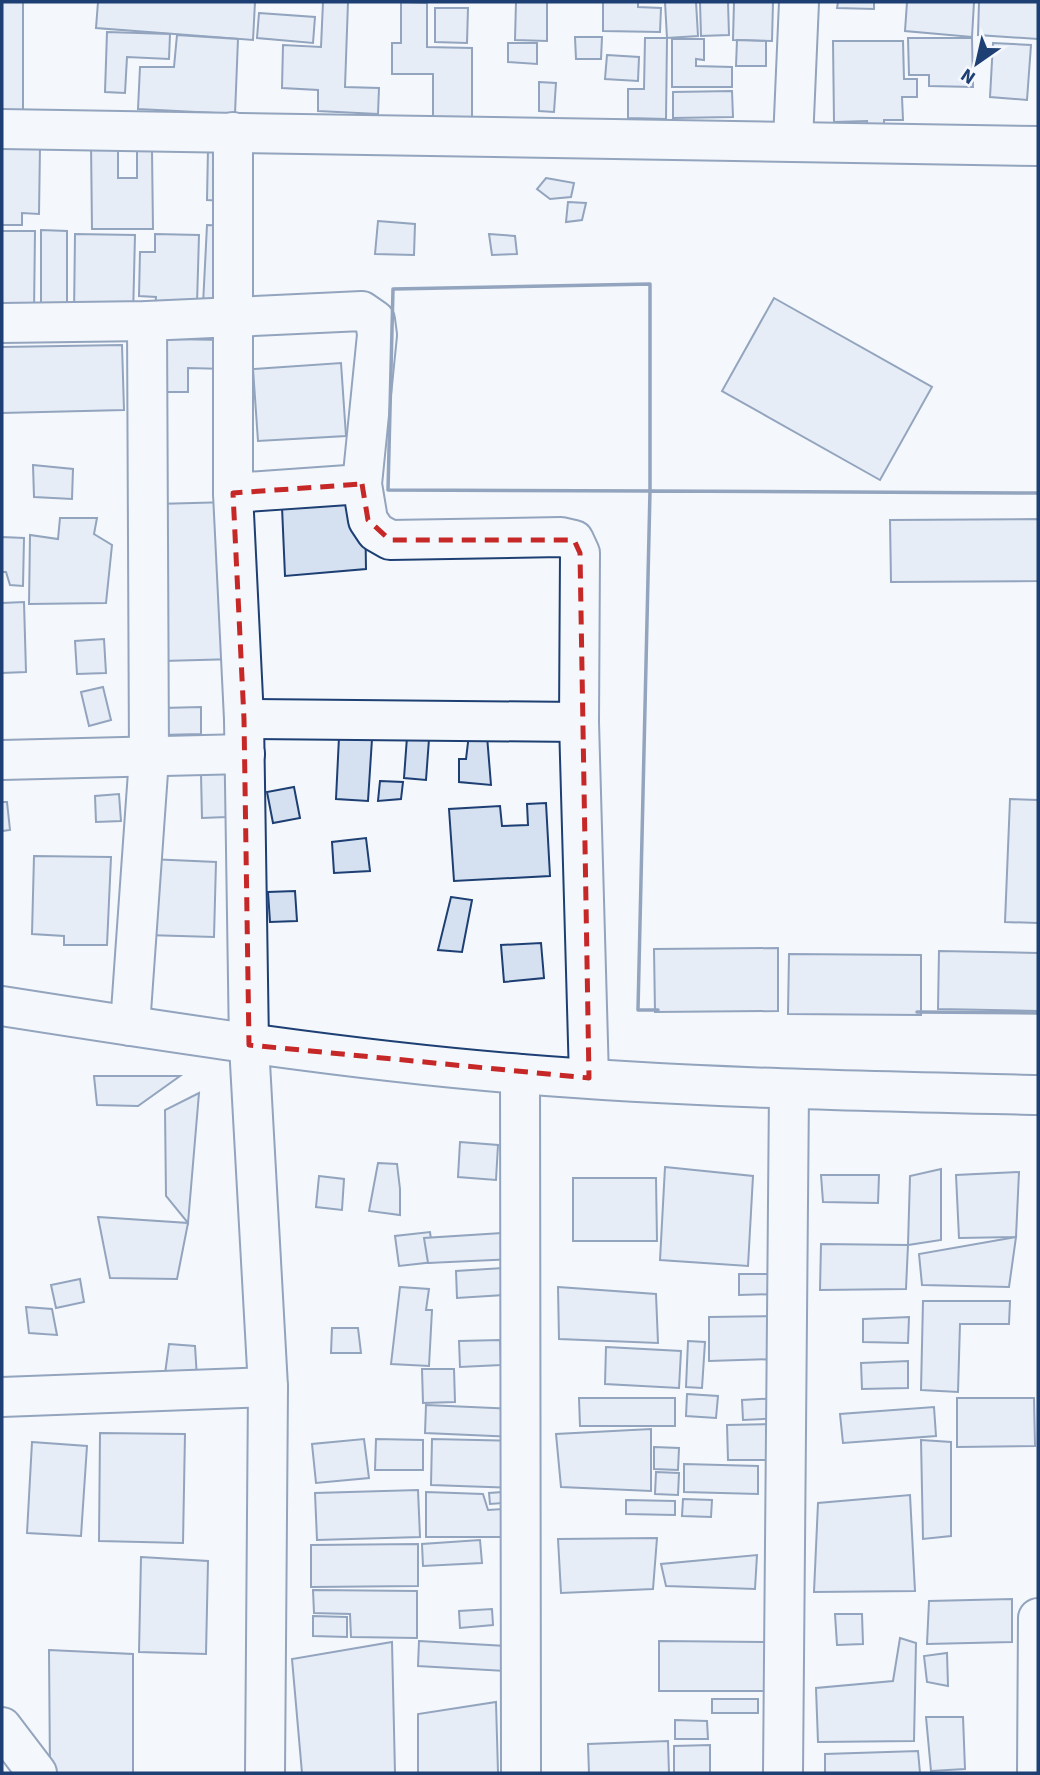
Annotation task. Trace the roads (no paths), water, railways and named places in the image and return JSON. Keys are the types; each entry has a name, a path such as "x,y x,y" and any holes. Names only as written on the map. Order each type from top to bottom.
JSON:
{"street":[{"path":"793,141 799,2"},
{"path":"2,129 1038,146"},
{"path":"233,132 233,493 245,736 249,1045 268,1387 265,1773"},
{"path":"2,323 147,321 362,311 374,320 377,335 362,484 368,520 376,532 390,540 561,537 574,540 580,553 579,722 589,1078"},
{"path":"130,1026 149,758 147,321"},
{"path":"233,493 362,484"},
{"path":"2,760 149,758 245,736 579,722"},
{"path":"2,1006 249,1045 520,1074 789,1089 1038,1095"},
{"path":"520,1074 521,1773"},
{"path":"783,1773 789,1089"},
{"path":"2,1397 268,1387"},
{"path":"1037,1773 1038,1618"},
{"path":"2,1727 37,1773"}]}
